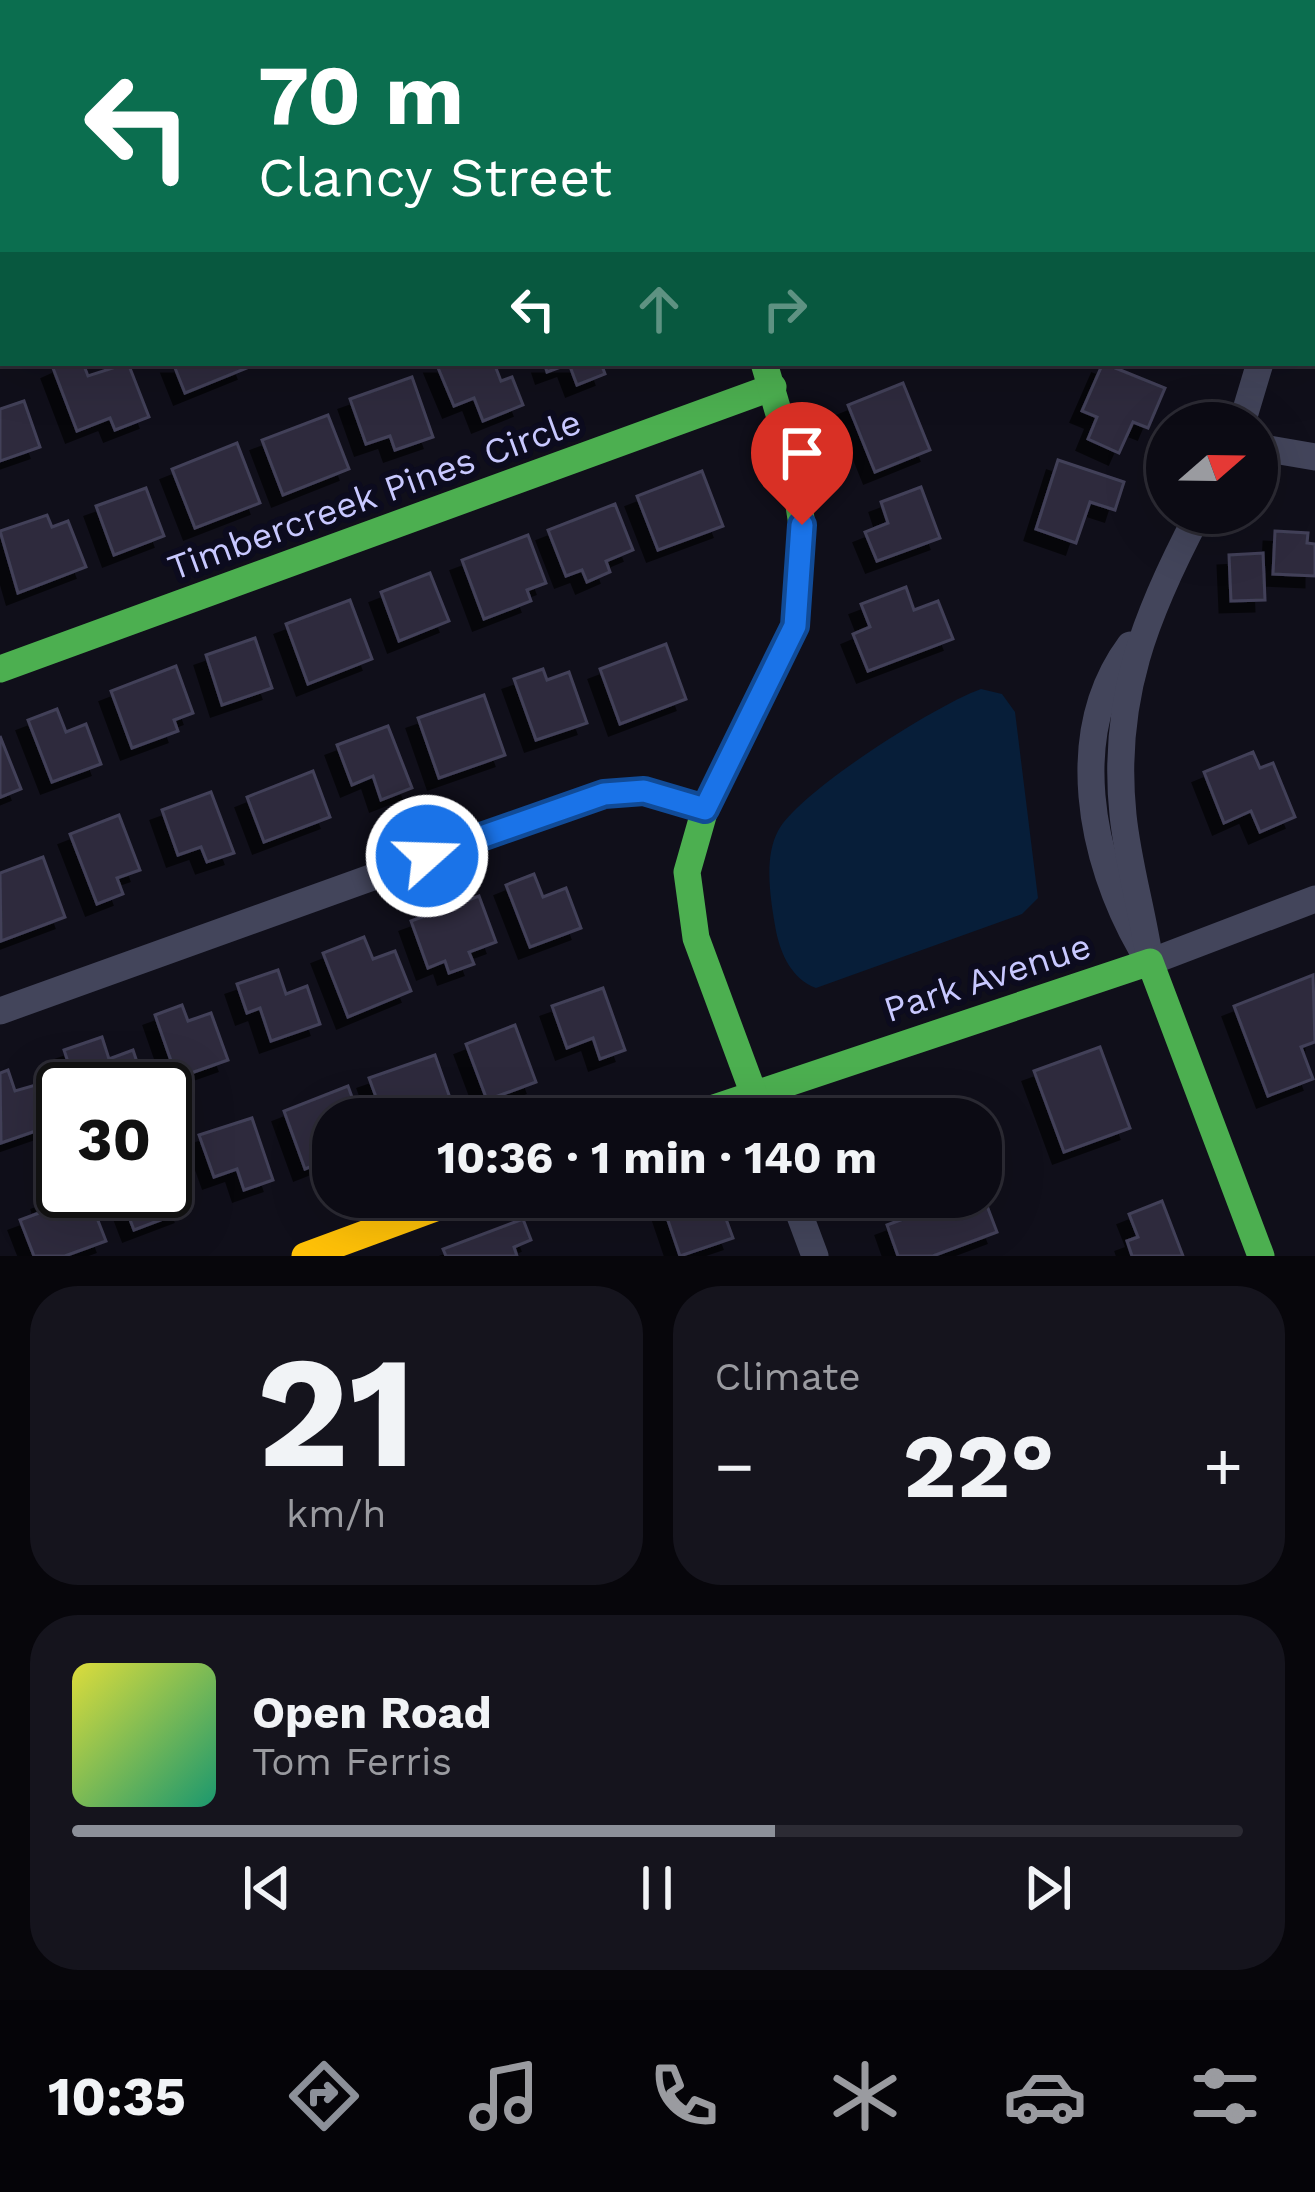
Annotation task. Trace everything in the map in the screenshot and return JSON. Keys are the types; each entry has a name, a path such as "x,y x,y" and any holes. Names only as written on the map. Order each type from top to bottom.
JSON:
{"street":[{"path":"1248,402 1259,366"},
{"path":"755,1098 695,938 687,872 705,809 795,626 802,525 768,375"},
{"name":"Timbercreek Pines Circle","path":"0,669 768,375"},
{"path":"1278,451 1315,457"},
{"path":"1189,534 1145,624 1123,705 1123,815 1150,962 1261,1256"},
{"path":"0,1011 604,794 644,791 705,809"},
{"name":"Park Avenue","path":"780,1098 1315,899"},
{"path":"305,1256 375,1244 425,1218"},
{"path":"801,1218 815,1256"}],"water":[{"path":"981,689 1002,694 1015,712 1038,898 1022,914 816,988 808,984 789,965 776,931 769,867 778,831 840,772 934,712"}],"building":[{"path":"84,366 88,376 129,366 149,417 115,430 110,418 77,431 53,368"},
{"path":"174,366 246,366 247,368 185,393"},
{"path":"437,366 495,366 501,381 512,377 523,405 483,421 474,398 454,406"},
{"path":"570,366 602,366 605,374 577,385"},
{"path":"1102,366 1165,388 1159,402 1146,402 1146,427 1133,422 1119,453 1088,439 1097,417 1082,411"},
{"path":"412,377 433,437 395,450 390,436 366,444 350,399"},
{"path":"903,383 930,450 875,472 848,405"},
{"path":"24,401 40,447 0,461 0,409"},
{"path":"328,415 349,469 283,495 262,440"},
{"path":"237,443 260,503 195,528 172,469"},
{"path":"1058,460 1124,482 1115,510 1090,502 1076,543 1036,529"},
{"path":"702,471 723,526 658,550 637,496"},
{"path":"921,487 940,538 877,561 865,532 888,523 881,502"},
{"path":"146,488 164,536 114,555 96,506"},
{"path":"615,504 633,550 606,561 610,572 587,582 582,570 566,576 548,530"},
{"path":"47,515 52,527 68,521 86,567 18,593 0,531"},
{"path":"1308,533 1307,543 1315,544 1315,576 1273,574 1275,534"},
{"path":"528,535 546,583 527,590 531,601 484,619 462,560"},
{"path":"1263,553 1265,600 1231,601 1229,555"},
{"path":"430,573 449,621 399,641 381,592"},
{"path":"906,587 914,610 938,601 953,639 868,671 853,634 870,627 861,604"},
{"path":"350,600 372,659 308,684 286,624"},
{"path":"255,638 272,688 222,705 206,655"},
{"path":"666,644 686,699 620,724 600,669"},
{"path":"176,666 193,713 174,720 178,731 132,748 111,691"},
{"path":"543,669 547,680 569,672 587,723 536,740 514,679"},
{"path":"484,695 505,755 439,778 418,718"},
{"path":"57,709 66,732 86,724 101,764 52,782 28,720"},
{"path":"388,726 412,788 381,800 373,776 352,785 337,745"},
{"path":"0,736 21,789 1,797 0,794"},
{"path":"1253,752 1260,768 1273,763 1295,817 1260,832 1251,811 1224,823 1204,772"},
{"path":"313,771 330,817 264,842 247,797"},
{"path":"211,792 234,853 207,862 201,847 178,855 162,810"},
{"path":"119,815 140,870 117,878 123,894 97,904 70,834"},
{"path":"43,857 65,917 1,941 0,873"},
{"path":"534,874 543,897 566,888 581,928 530,947 506,885"},
{"path":"479,896 496,942 469,952 474,964 449,973 445,961 428,968 411,921"},
{"path":"364,937 373,959 395,951 411,991 348,1017 323,953"},
{"path":"278,970 286,994 307,986 320,1024 271,1041 260,1008 247,1013 237,984"},
{"path":"1313,975 1315,1042 1301,1047 1313,1079 1268,1096 1234,1006"},
{"path":"603,988 625,1050 600,1059 593,1038 567,1048 552,1006"},
{"path":"182,1005 188,1021 211,1013 228,1060 192,1073 192,1062 171,1062 155,1015"},
{"path":"515,1025 536,1082 486,1098 466,1044"},
{"path":"102,1037 109,1059 133,1050 137,1062 68,1062 64,1050"},
{"path":"1100,1047 1130,1128 1064,1152 1034,1071"},
{"path":"435,1055 450,1098 376,1098 369,1078"},
{"path":"8,1070 15,1091 36,1085 36,1131 1,1143 0,1073"},
{"path":"348,1086 352,1098 317,1098"},
{"path":"312,1100 312,1166 305,1169 284,1111"},
{"path":"252,1118 273,1180 244,1190 237,1169 214,1177 199,1135"},
{"path":"1162,1201 1183,1256 1132,1256 1127,1241 1138,1237 1129,1214"},
{"path":"36,1214 36,1218 97,1218 106,1241 65,1256 34,1256 20,1220"},
{"path":"129,1218 166,1218 134,1230"},
{"path":"667,1218 726,1218 733,1238 680,1256"},
{"path":"906,1218 992,1218 997,1232 933,1256 898,1256 887,1225"},
{"path":"523,1219 531,1240 514,1247 517,1256 446,1256 443,1249"}],"traffic: fast":[{"path":"755,1098 696,938 687,872 705,809 795,626 802,525 791,455 765,366"},
{"path":"0,669 773,387"},
{"path":"744,1098 1150,962 1261,1256"}],"traffic: slow":[{"path":"305,1256 408,1218"}],"route":[{"path":"427,856 604,794 644,791 705,809 795,626 802,525"}]}
